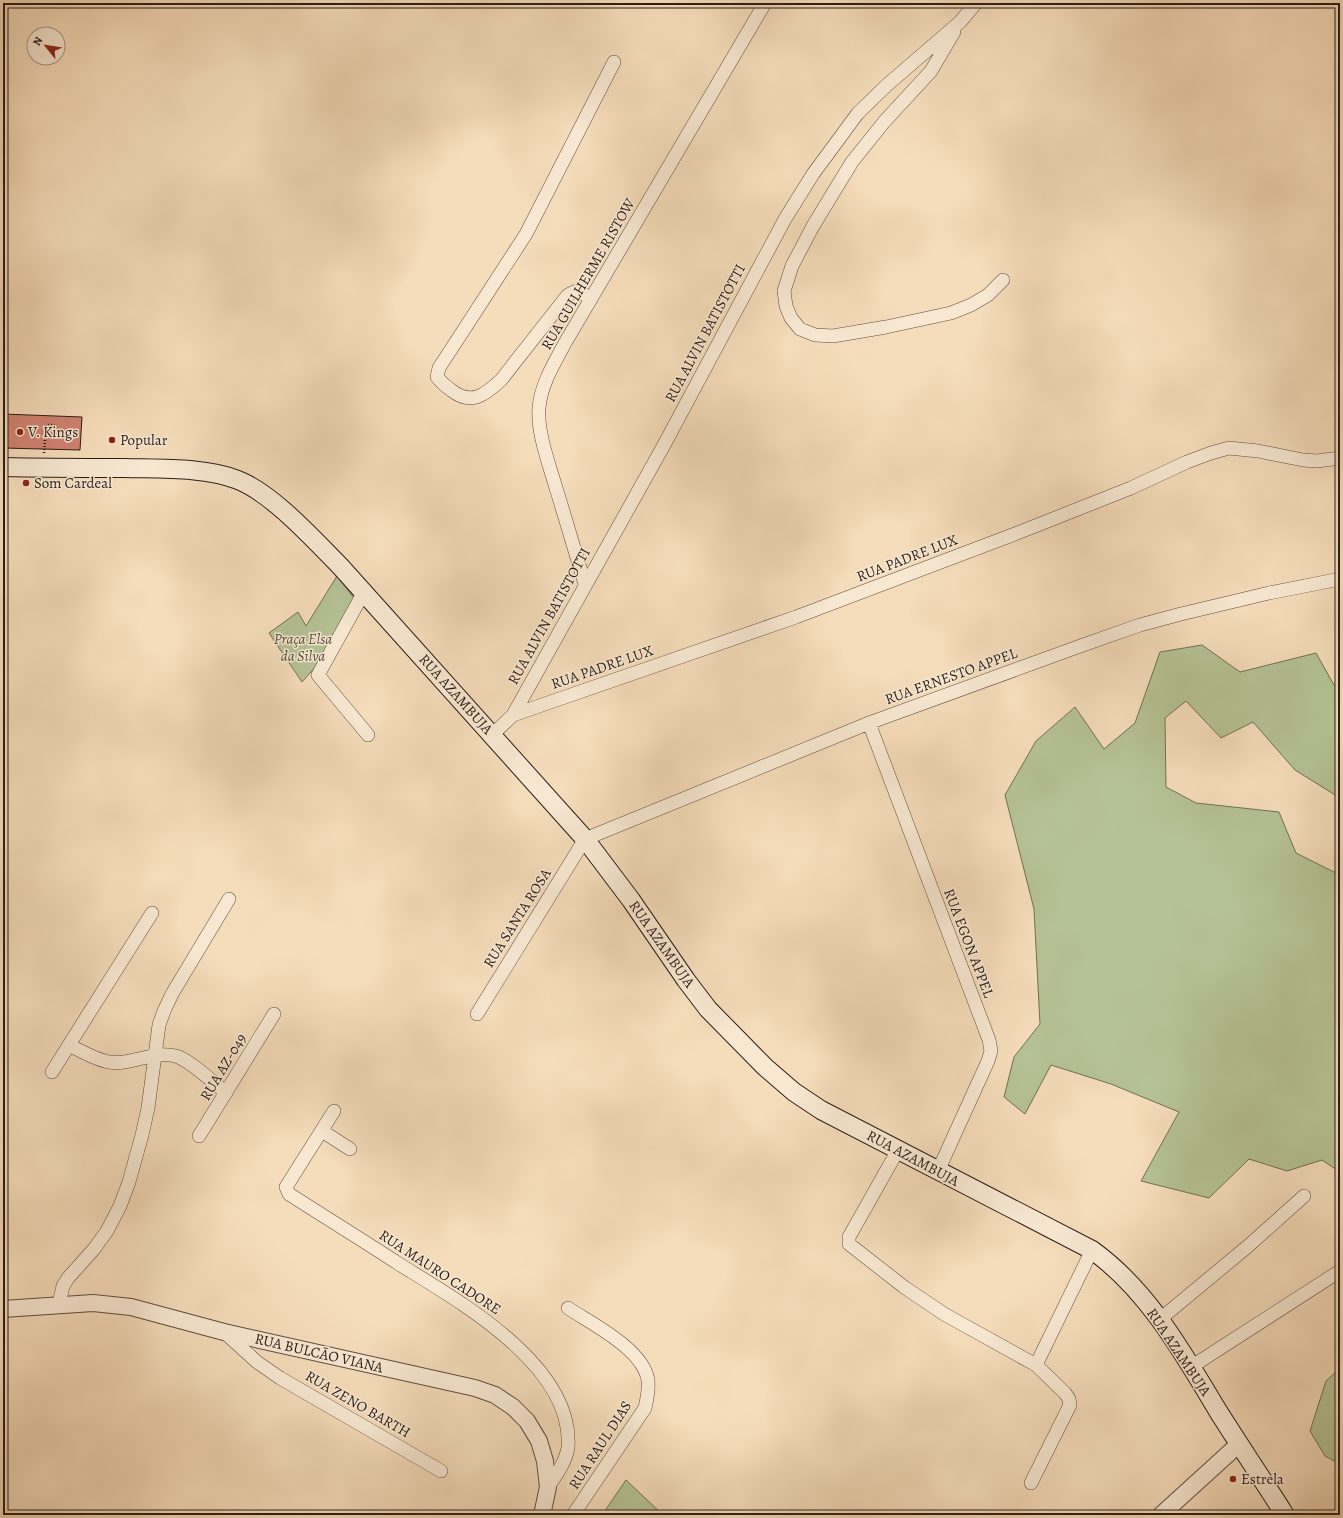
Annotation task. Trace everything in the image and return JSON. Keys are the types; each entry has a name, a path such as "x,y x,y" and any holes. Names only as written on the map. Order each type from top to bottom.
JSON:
{"main road":[{"name":"RUA AZAMBUJA","path":"3,468 159,469 220,474 239,480 257,491 280,509 309,534 364,592 584,839 631,900 686,980 708,1009 759,1062 794,1092 822,1110 1092,1250 1118,1270 1137,1291 1159,1320 1191,1367 1285,1515"}],"street":[{"name":"RUA GUILHERME RISTOW","path":"585,584 548,462 541,433 539,408 542,392 548,375 591,299 765,3"},
{"name":"RUA ALVIN BATISTOTTI","path":"513,715 664,445 785,219 813,174 858,113 887,85 960,22 976,3"},
{"path":"960,22 931,71 884,122 852,162 813,226 792,266 784,291 786,306 791,318 800,329 815,335 833,336 893,326 951,313 988,295 1003,280"},
{"path":"591,299 580,291 574,291 567,296 501,380 490,391 468,399 460,397 437,377 439,368 526,234 614,62"},
{"name":"RUA PADRE LUX","path":"492,735 513,715 803,614 1131,488 1186,462 1211,453 1229,448 1258,451 1303,460 1317,461 1340,458"},
{"name":"RUA ERNESTO APPEL","path":"584,839 869,723 976,683 1140,625 1269,592 1340,579"},
{"path":"364,592 318,675 368,735"},
{"name":"RUA EGON APPEL","path":"869,723 989,1040 991,1051 988,1061 938,1171"},
{"name":"RUA SANTA ROSA","path":"476,1014 584,839"},
{"path":"59,1304 63,1286 107,1231 120,1206 129,1182 142,1134 159,1025 169,1000 229,899"},
{"path":"52,1072 152,913"},
{"name":"RUA AZ-049","path":"199,1136 274,1014"},
{"path":"69,1045 109,1062 118,1062 155,1055 169,1055 186,1061 226,1092"},
{"name":"RUA MAURO CADORE","path":"334,1111 286,1188 289,1194 482,1317 518,1347 542,1375 559,1401 567,1427 568,1448 562,1465 548,1487"},
{"path":"322,1131 350,1148"},
{"path":"898,1150 849,1237 849,1244 904,1287 944,1314 1036,1365 1065,1393 1069,1399 1070,1405 1031,1483"},
{"path":"1159,1320 1247,1248 1304,1196"},
{"path":"1036,1365 1092,1250"},
{"path":"1191,1367 1340,1271"},
{"name":"RUA BULCÃO VIANA","path":"3,1309 59,1304 93,1303 131,1307 224,1332 475,1388 495,1395 513,1407 527,1421 539,1441 545,1461 548,1487 542,1515"},
{"name":"RUA RAUL DIAS","path":"568,1308 619,1342 636,1357 644,1368 648,1380 648,1395 645,1408 573,1515"},
{"name":"RUA ZENO BARTH","path":"224,1332 257,1362 280,1378 442,1470"},
{"path":"1161,1515 1239,1444"}],"path":[{"path":"44,449 46,425 54,425 53,436"}],"green space":[{"name":"Praça Elsa da Silva","path":"337,576 354,598 318,664 302,682 269,633 298,612 306,626"},
{"path":"1202,645 1240,672 1316,653 1334,685 1340,690 1340,798 1295,770 1253,722 1221,738 1186,701 1165,718 1166,787 1196,803 1279,812 1296,853 1340,875 1340,1172 1322,1160 1287,1171 1249,1159 1209,1198 1141,1181 1179,1112 1111,1084 1051,1065 1025,1114 1004,1097 1014,1057 1040,1024 1034,909 1005,795 1036,741 1075,707 1104,749 1135,723 1160,652"},
{"path":"1340,1368 1340,1464 1325,1456 1310,1431 1326,1381"},
{"path":"626,1480 663,1515 602,1515"}],"building":[{"path":"3,414 82,417 80,450 3,448"}],"place":[{"name":"V. Kings","path":"20,432"},
{"name":"Popular","path":"112,440"},
{"name":"Som Cardeal","path":"26,483"},
{"name":"Estrela","path":"1233,1479"}]}
